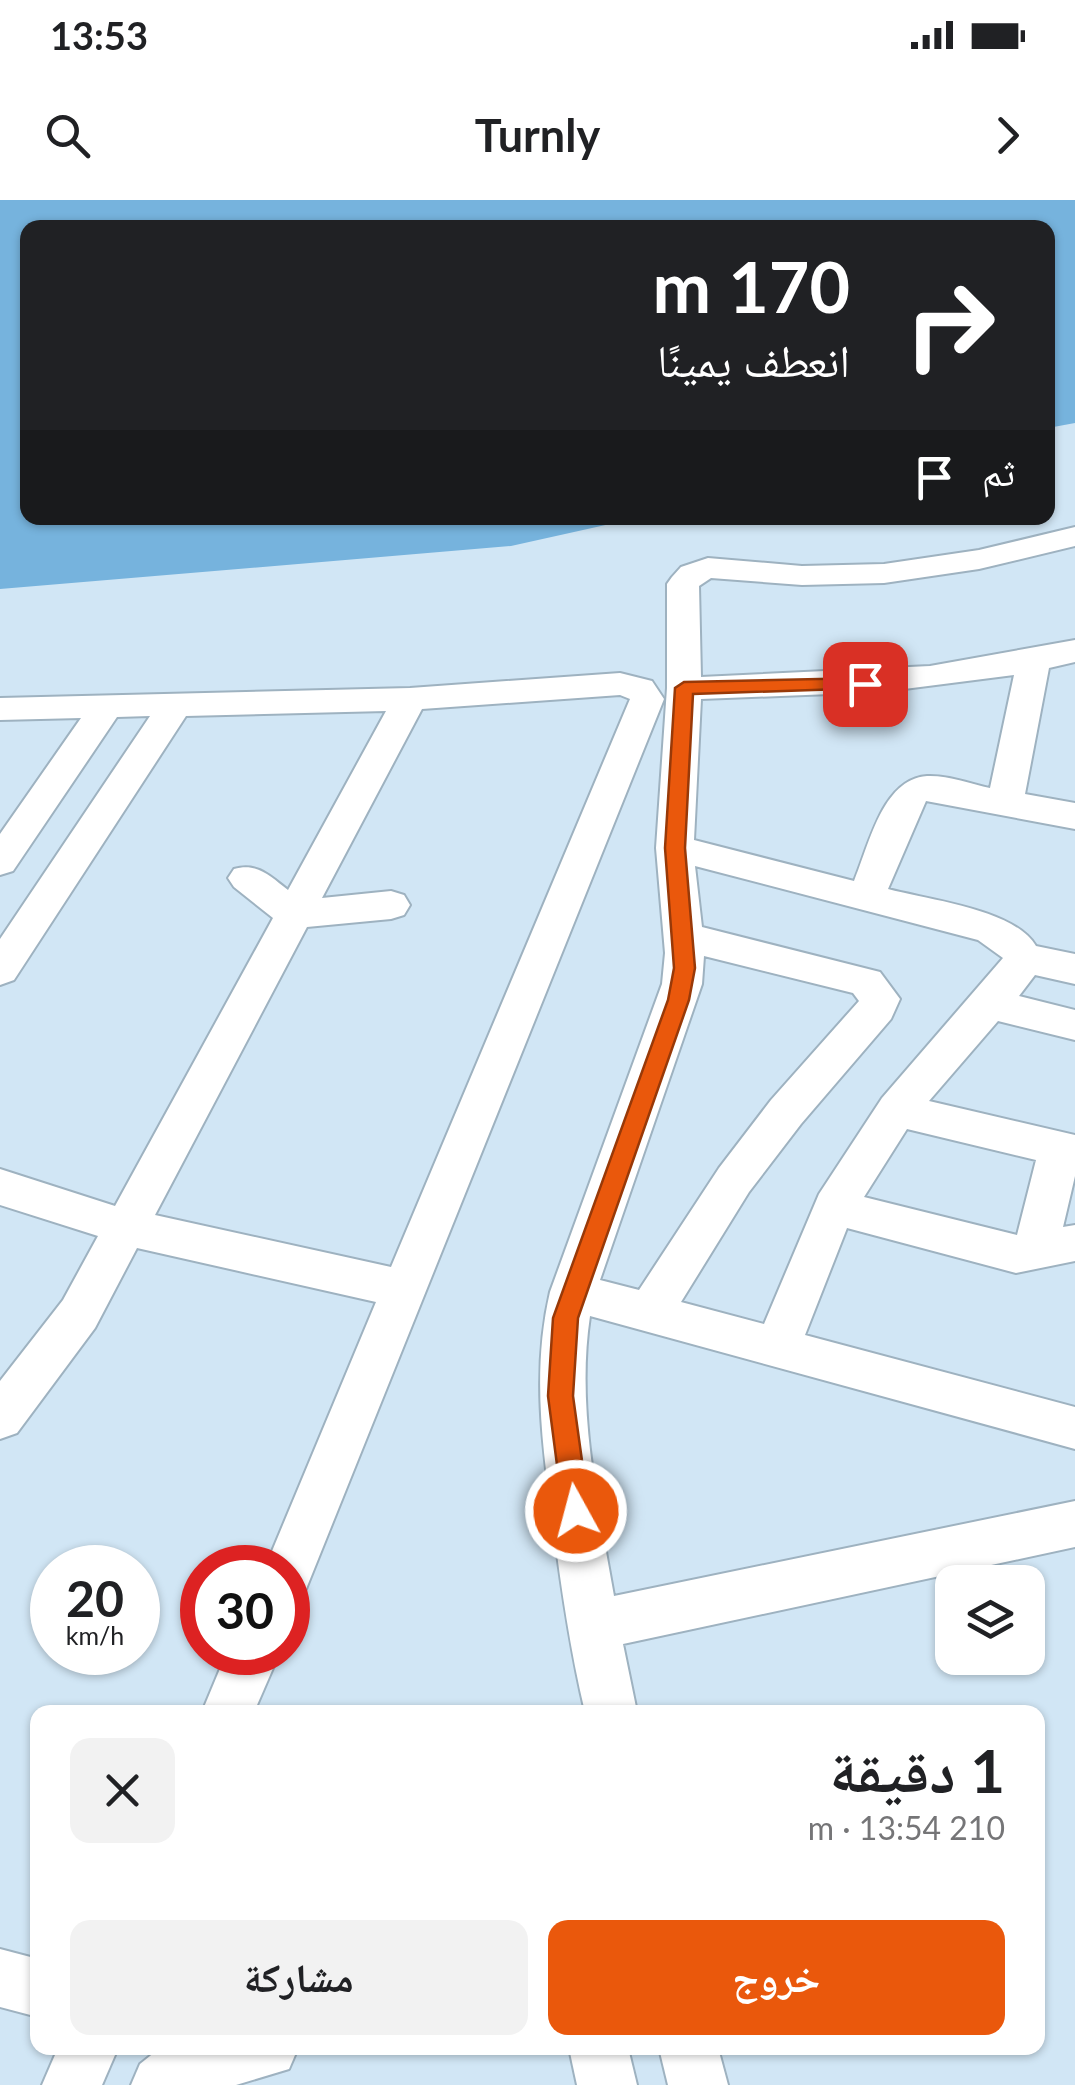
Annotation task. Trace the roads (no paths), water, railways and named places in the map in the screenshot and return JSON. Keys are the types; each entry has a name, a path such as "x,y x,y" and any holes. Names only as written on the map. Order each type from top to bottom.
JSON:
{"street":[{"path":"609,1705 591,1626 561,1396 561,1343 572,1292 678,1000 684,968 675,848 684,688 683,584 692,574 708,568 812,576 897,574 978,563 1075,536"},
{"path":"684,688 865,684 1021,664 1075,651"},
{"path":"992,800 1021,664"},
{"path":"0,709 410,699 620,684 639,687 647,699 299,1545"},
{"path":"0,1418 79,1314 410,699"},
{"path":"0,970 176,704"},
{"path":"0,862 106,706"},
{"path":"866,897 913,792 928,788 1075,816"},
{"path":"675,848 1004,934 1017,945 1023,958 1018,971 897,1110 834,1207 777,1348"},
{"path":"247,878 294,914 390,905"},
{"path":"650,1313 734,1180 786,1112 878,1008 880,999 866,982 684,937"},
{"path":"1023,958 1075,969"},
{"path":"988,1004 1075,1025"},
{"path":"834,1207 1016,1254 1055,1247 1067,1150 897,1110"},
{"path":"0,1186 125,1227 406,1288"},
{"path":"572,1292 1075,1428"},
{"path":"591,1626 1075,1524"},
{"path":"231,1705 244,1675"},
{"path":"0,1978 30,1986"},
{"path":"72,2085 85,2055"},
{"path":"161,2085 182,2068 238,2055"},
{"path":"601,2055 607,2085"},
{"path":"692,2055 698,2085"}],"water":[{"path":"0,200 1075,200 1075,423 1055,427 1055,220 20,220 20,525 606,525 511,546 0,589"}]}
